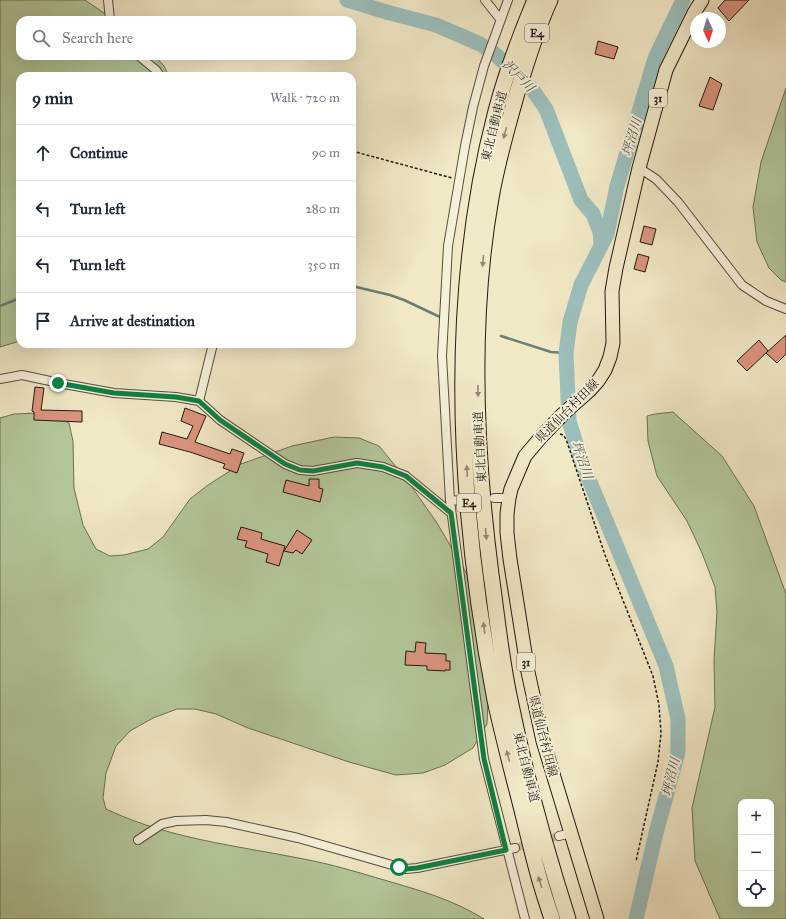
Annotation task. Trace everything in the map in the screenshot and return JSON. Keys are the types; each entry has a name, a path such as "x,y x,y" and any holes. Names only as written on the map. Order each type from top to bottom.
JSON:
{"highway":[{"name":"東北自動車道","path":"535,0 514,55 496,111 476,208 469,260 465,312 463,404 467,479 477,584 496,700 528,837 552,919"},
{"name":"東北自動車道","path":"550,0 534,40 509,118 491,199 483,259 477,361 478,427 487,542 510,699 542,833 568,919"}],"main road":[{"name":"県道仙台村田線","path":"597,919 565,835 528,672 507,533 509,498 518,470 525,456 562,414 590,391 605,370 613,343 612,291 639,168 666,70 702,0"}],"street":[{"path":"108,0 110,16"},
{"path":"485,0 500,19"},
{"path":"508,0 484,66 473,107 459,180 448,246 442,356 451,513 484,759 510,849 525,919"},
{"path":"144,60 157,72"},
{"path":"639,168 656,179 678,202 742,285 766,301 786,309"},
{"path":"199,401 212,348"},
{"path":"0,379 22,375 114,393 176,397 199,401 220,420 285,464 300,470 313,471 357,463 383,467 406,476 451,513"},
{"path":"494,498 509,498"},
{"path":"450,501 460,500"},
{"path":"138,840 162,824 176,821 206,820 226,822 298,838 406,869 510,849"}],"path":[{"path":"356,152 459,180"},
{"path":"557,434 563,434 566,439 605,555 653,676 659,705 661,733 658,762 636,861"}],"green space":[{"path":"0,0 85,0 108,16 16,16 16,60 159,60 167,72 16,72 16,342 0,347"},
{"path":"786,88 786,282 781,280 769,268 757,242 753,207 761,162"},
{"path":"673,412 722,456 754,506 786,594 786,919 720,919 695,861 692,808 715,707 714,660 717,612 715,587 702,553 687,521 657,476 648,441 647,416"},
{"path":"37,413 54,416 69,423 73,441 74,488 83,525 96,549 110,556 124,555 148,549 163,537 190,499 208,485 241,464 292,446 334,437 359,438 379,446 407,480 437,523 467,574 488,700 487,724 473,748 445,765 423,773 396,775 349,762 248,728 216,714 195,709 177,709 153,718 130,731 116,746 106,773 103,798 106,809 159,829 343,868 439,897 484,919 0,919 0,418 14,414"}],"building":[{"path":"725,0 749,0 729,21 726,17 726,12 721,12 718,8"},
{"path":"598,41 618,47 614,59 595,54"},
{"path":"710,77 722,84 713,110 699,106"},
{"path":"644,226 656,229 652,245 640,242"},
{"path":"638,254 649,257 645,272 634,269"},
{"path":"786,335 786,354 777,363 766,353"},
{"path":"759,340 768,351 747,371 737,361"},
{"path":"35,387 44,388 41,410 82,411 82,422 34,420 34,412 32,411"},
{"path":"185,408 206,416 195,442 230,454 232,449 244,453 237,473 223,468 225,464 190,452 159,444 162,432 187,439 193,426 181,421"},
{"path":"309,479 319,479 319,488 323,489 320,502 283,492 286,480 309,486"},
{"path":"241,527 262,533 261,539 285,546 279,566 266,562 268,554 245,547 247,541 237,539"},
{"path":"297,530 312,540 302,554 296,550 293,553 284,551"},
{"path":"416,642 426,643 425,653 446,654 446,661 450,661 450,670 427,670 427,666 405,665 406,651 415,652"}],"waterway":[{"name":"沢戸川","path":"347,0 436,25 480,44 495,54 532,89 546,109 581,200 593,214 600,232 601,244"},
{"name":"坪沼川","path":"636,919 656,833 678,752 678,719 666,666 581,460 569,421 566,353 570,322 581,285 607,234 617,186 653,65 683,0"},
{"path":"356,287 404,300 440,317"},
{"path":"0,306 16,300"},
{"path":"501,336 551,352 566,353"}],"tunnel":[{"path":"515,848 559,836"}],"route":[{"path":"58,383 114,393 176,397 199,401 220,420 285,464 300,470 313,471 357,463 383,467 406,476 451,513 484,759 506,850 417,868 406,869 399,867"}]}
